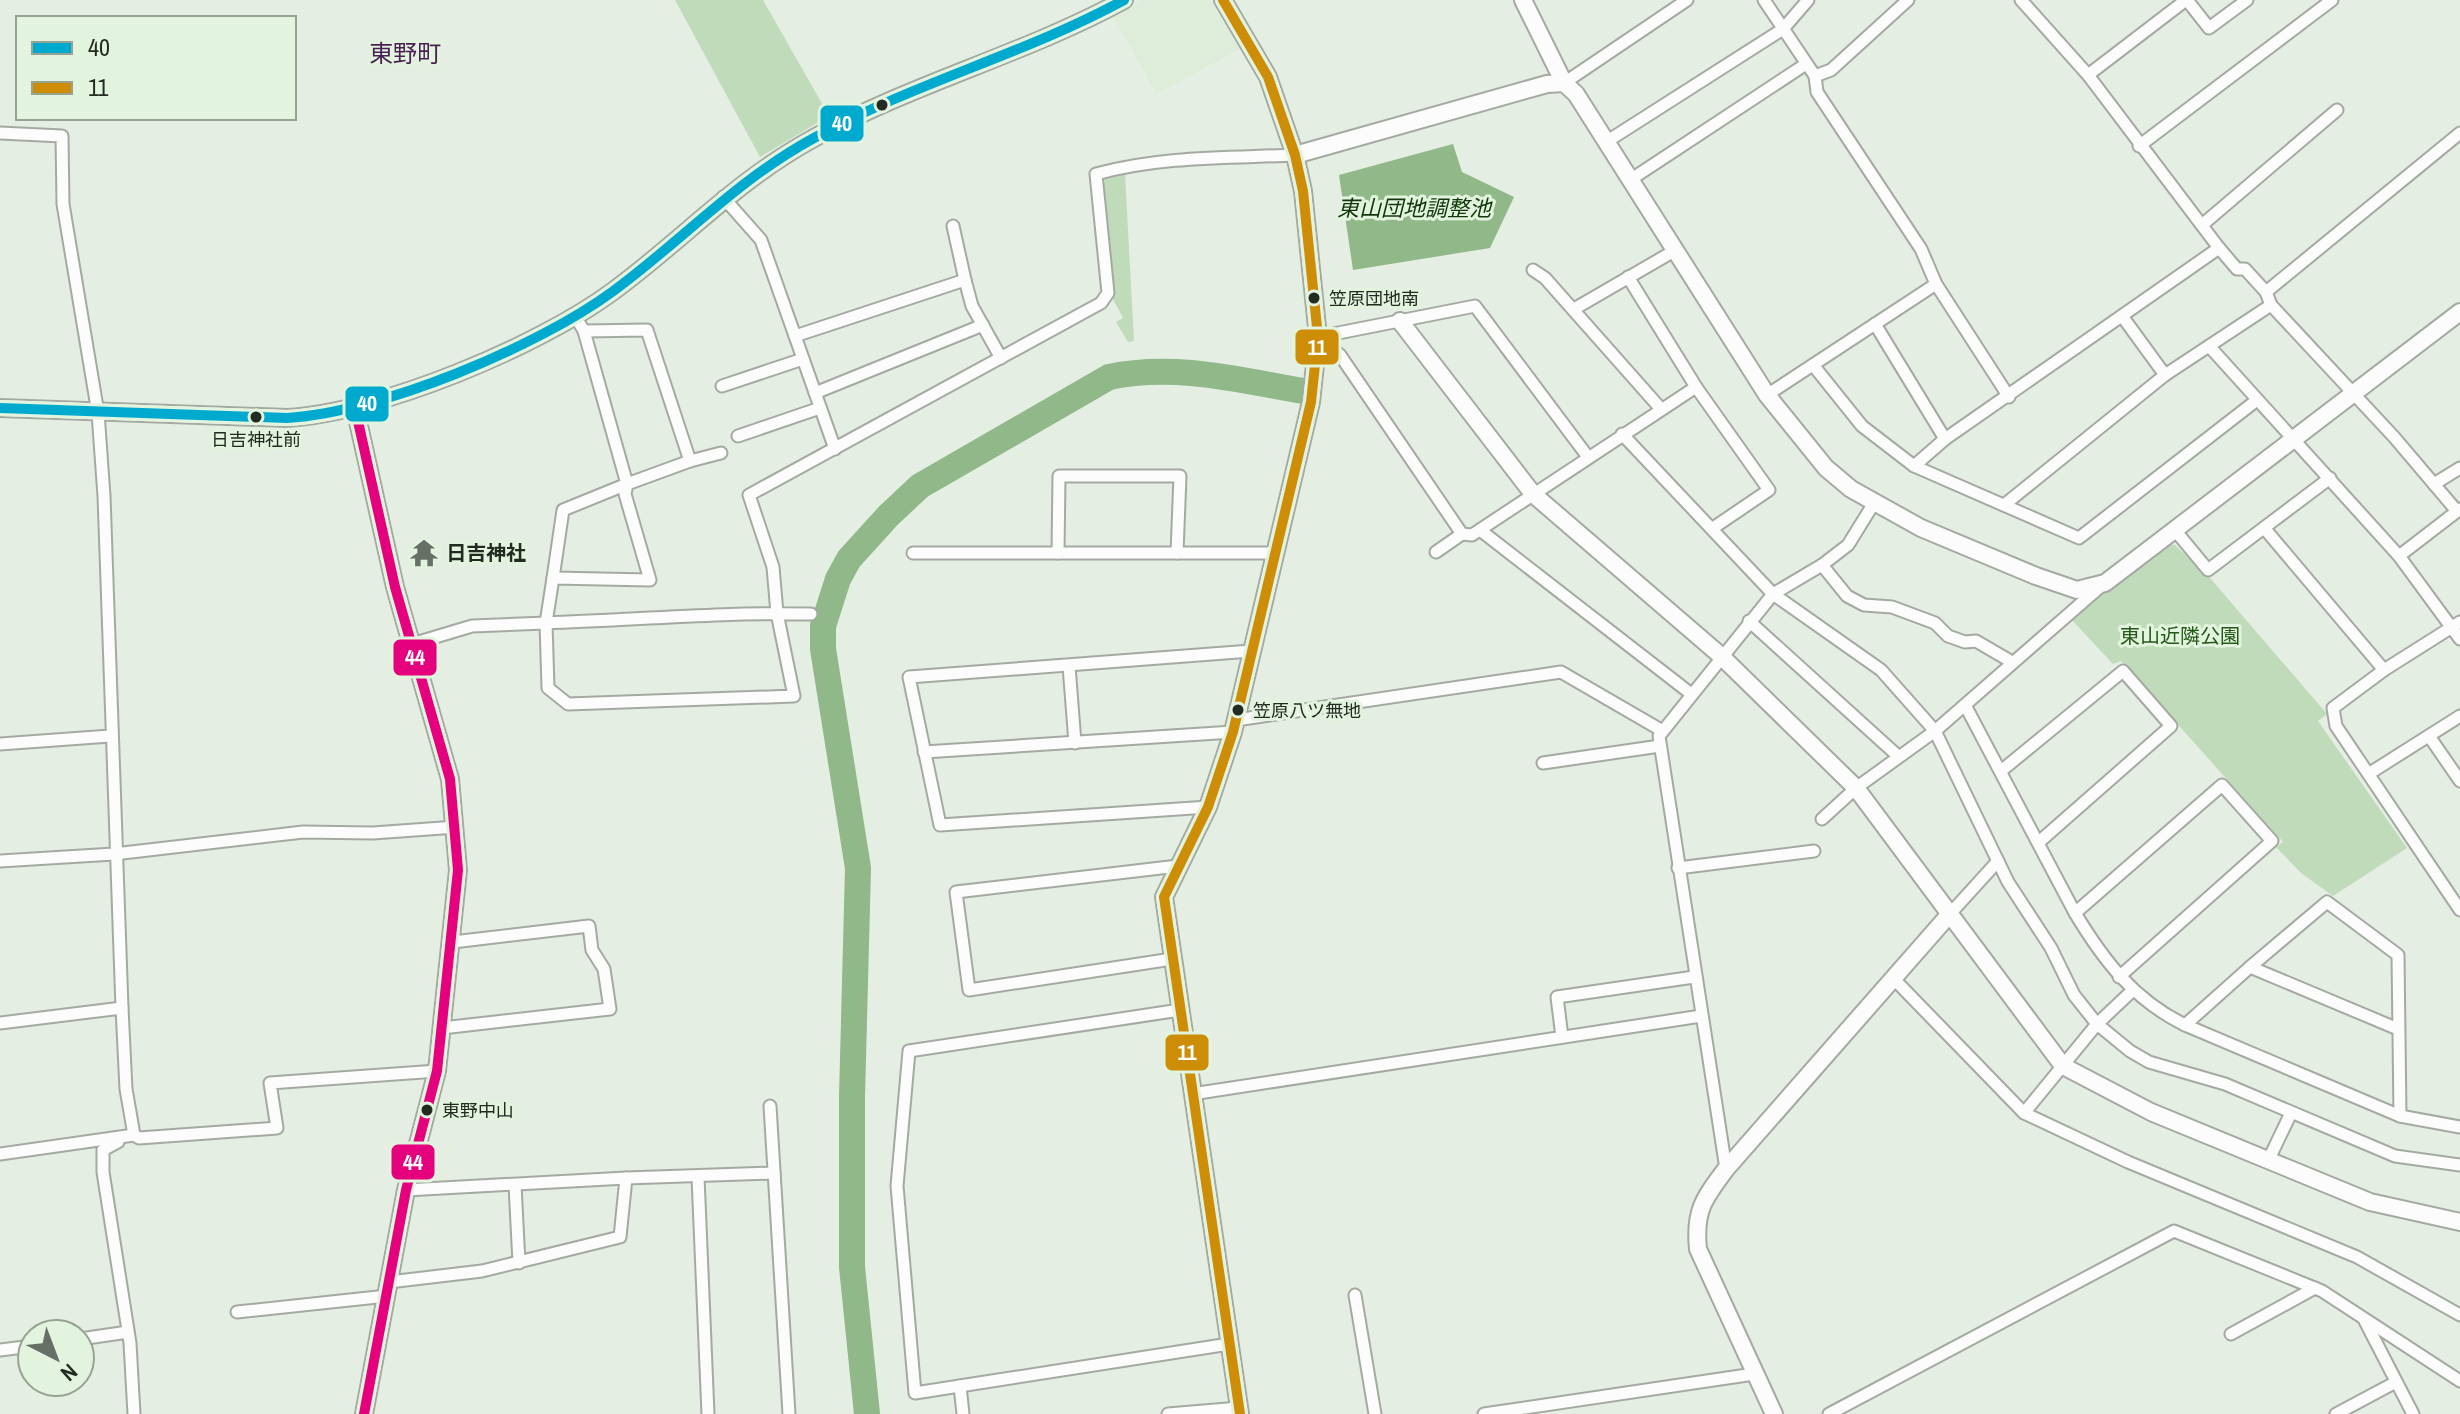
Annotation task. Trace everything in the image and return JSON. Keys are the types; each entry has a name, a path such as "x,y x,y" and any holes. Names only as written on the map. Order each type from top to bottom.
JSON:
{"street":[{"path":"0,408 287,418 324,416 355,408 580,323 723,197 761,169 838,125 1124,0"},
{"path":"1168,1414 1240,1411 1164,897 1208,807 1234,726 1311,402 1318,337 1305,207 1295,155 1268,77 1223,0"},
{"path":"1523,0 1564,83 1576,94 1767,395 1826,468 1874,503 1921,528 2077,590 2105,583"},
{"path":"721,453 690,461 563,510 546,623 548,688 568,704 794,696 777,613 773,567 749,495 1101,303 1108,293 1096,174 1127,165 1167,161 1295,155 1515,93 1564,83 1687,0"},
{"path":"1764,0 1815,76 1817,92 1921,249 1936,284 2009,397"},
{"path":"1606,142 1783,29 1808,0"},
{"path":"1815,76 1831,70 1908,0"},
{"path":"2021,0 2088,75 2219,248 2266,292 2271,305 2458,510 2399,556"},
{"path":"2088,75 2186,0 2209,28 2247,0"},
{"path":"2139,146 2332,0"},
{"path":"1630,180 1806,64"},
{"path":"2202,225 2337,110"},
{"path":"0,133 62,136 63,204 98,413 110,604 114,854 130,1137"},
{"path":"2266,292 2460,133"},
{"path":"723,197 761,240 835,449"},
{"path":"953,226 965,280 983,325 1001,358"},
{"path":"1914,466 1945,439 2219,248"},
{"path":"1574,309 1674,251"},
{"path":"1533,270 1574,309 1661,409"},
{"path":"1628,277 1696,387 1769,490 1713,528"},
{"path":"795,336 965,280"},
{"path":"1767,395 1936,284"},
{"path":"2004,505 2165,375 2271,305"},
{"path":"1318,337 1475,306 1588,457"},
{"path":"1822,819 1856,788 1935,731 2105,583 2292,437 2460,312"},
{"path":"2122,316 2165,375"},
{"path":"1400,321 1533,494 1720,655 1856,788 1948,916 2063,1066 2151,1112 2370,1202 2460,1222"},
{"path":"580,323 647,330 690,461"},
{"path":"553,578 650,580 625,494 627,484 580,323"},
{"path":"1875,324 1945,439"},
{"path":"815,393 983,325"},
{"path":"1318,337 1340,355 1462,534"},
{"path":"2209,346 2399,556 2456,625 2460,639"},
{"path":"722,386 803,359"},
{"path":"1813,365 1862,426 1914,466 2079,538 2257,400"},
{"path":"1436,552 1462,534 1472,535 1480,530 1696,387"},
{"path":"355,408 412,644 439,734 456,827 458,870 453,942 437,1071 406,1190 364,1414"},
{"path":"738,436 820,408"},
{"path":"1622,434 1773,594 1881,670 1935,731 1998,861 2051,948 2074,995 2097,1024 2149,1062 2225,1084 2395,1156 2460,1165"},
{"path":"2434,484 2460,468"},
{"path":"1058,553 1059,476 1180,476 1177,553"},
{"path":"2174,529 2208,570 2330,478"},
{"path":"1726,1169 1694,977 1660,746 1661,730 1773,594 1822,565 1848,545 1874,503"},
{"path":"2265,529 2384,670"},
{"path":"1480,530 1690,693"},
{"path":"913,553 1274,553"},
{"path":"1822,565 1847,596 1864,605 1892,607 1935,623 1956,639 1976,641 2012,662"},
{"path":"412,644 472,626 811,614"},
{"path":"1749,621 1898,756"},
{"path":"2456,625 2384,670 2333,708 2336,726 2460,910"},
{"path":"1208,807 940,825 909,677 1251,651"},
{"path":"1069,666 1075,743"},
{"path":"2001,771 2123,671 2171,726 2039,842"},
{"path":"924,752 1075,743 1234,726 1561,672 1661,730"},
{"path":"1965,705 2075,913 2132,991 2158,1012 2185,1025 2400,1116 2460,1127"},
{"path":"2370,773 2460,716"},
{"path":"0,744 110,736"},
{"path":"2429,736 2460,781"},
{"path":"1543,763 1660,746"},
{"path":"2075,913 2222,785 2272,841 2119,977"},
{"path":"0,861 114,854 303,832 373,833 456,827"},
{"path":"1678,868 1814,851"},
{"path":"1774,1414 1698,1249 1695,1223 1704,1198 1726,1169 1998,861"},
{"path":"1172,959 969,990 956,892 1178,866"},
{"path":"2185,1025 2327,902 2398,955 2400,1116"},
{"path":"442,1028 610,1009 604,969 592,950 589,926 453,942"},
{"path":"2250,967 2398,1029"},
{"path":"1562,1037 1557,997 1694,977"},
{"path":"1894,979 2024,1113 2128,1162 2357,1257 2460,1315"},
{"path":"2024,1113 2097,1024 2132,991"},
{"path":"0,1023 122,1008"},
{"path":"1180,1010 909,1051 897,1186 915,1393 1229,1344"},
{"path":"1192,1094 1701,1016"},
{"path":"0,1154 130,1137 277,1128 270,1083 437,1071"},
{"path":"770,1106 789,1414"},
{"path":"2268,1161 2291,1113"},
{"path":"130,1137 103,1150 103,1172 128,1332 134,1414"},
{"path":"406,1190 774,1173"},
{"path":"698,1177 708,1414"},
{"path":"237,1312 388,1289 519,1263 620,1237 626,1178"},
{"path":"515,1185 519,1263"},
{"path":"1829,1414 2174,1231 2315,1288 2460,1381"},
{"path":"2231,1334 2315,1288"},
{"path":"1355,1295 1375,1414"},
{"path":"2365,1320 2413,1414"},
{"path":"96,1337 128,1332"},
{"path":"1484,1414 1754,1374"},
{"path":"2336,1414 2396,1382"},
{"path":"960,1386 963,1414"}],"shaded area":[{"path":"1141,0 1210,0 1239,49 1157,94 1113,16"}],"green space":[{"path":"675,0 763,0 829,116 760,157"},
{"path":"1125,173 1134,341 1128,342 1116,322 1123,318 1113,299 1104,182 1106,177"},
{"name":"東山近隣公園","path":"2167,544 2175,545 2210,578 2327,714 2318,721 2407,848 2333,896 2301,873 2276,847 2283,842 2121,661 2113,664 2071,619"}],"water":[{"name":"東山団地調整池","path":"1453,144 1462,172 1514,197 1490,248 1353,270 1339,175"}],"waterway":[{"path":"867,1414 852,1267 852,1097 858,868 823,649 823,626 838,579 849,559 920,486 1109,377 1182,372 1303,391"}],"transit line":[{"name":"40","path":"0,408 287,418 366,404 456,374 543,334 612,292 759,173 814,138 890,101 1048,37 1124,0"},
{"name":"11","path":"1223,0 1268,77 1295,155 1303,191 1318,337 1311,402 1233,732 1208,807 1164,897 1240,1414"},
{"name":"44","path":"355,408 395,587 450,779 458,870 437,1071 406,1190 364,1414"}],"place":[{"name":"笠原団地南","path":"1314,298"},
{"name":"日吉神社前","path":"256,417"},
{"name":"日吉神社","path":"424,553"},
{"name":"笠原八ツ無地","path":"1238,710"},
{"name":"東野中山","path":"427,1110"}],"district":[{"name":"東野町","path":"405,54"}]}
